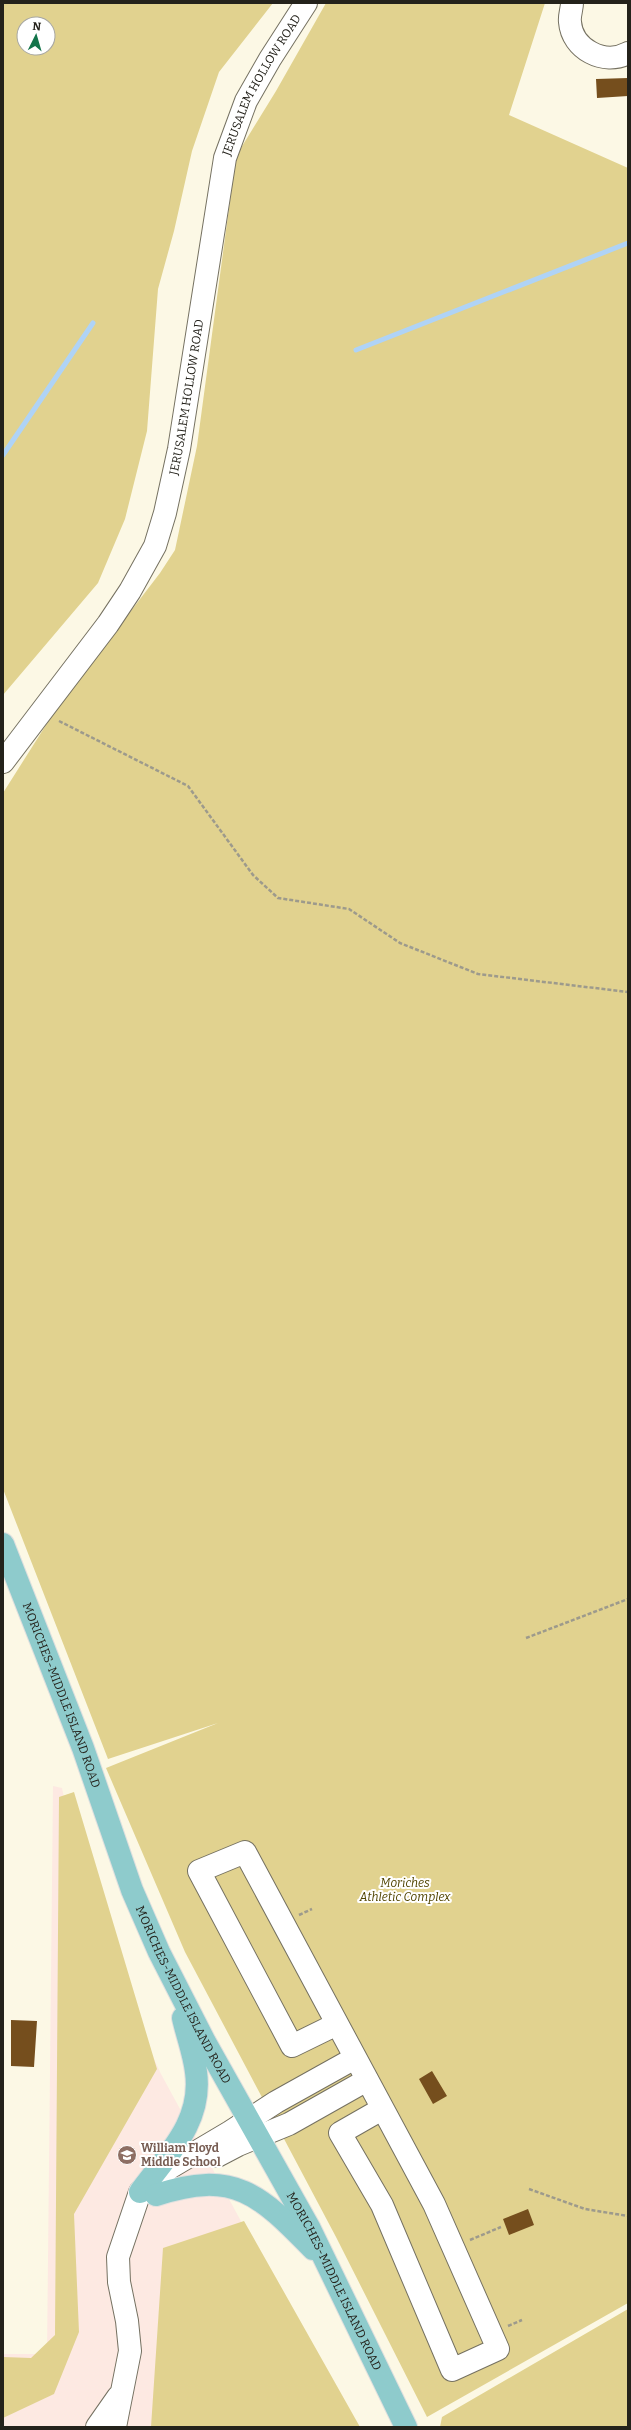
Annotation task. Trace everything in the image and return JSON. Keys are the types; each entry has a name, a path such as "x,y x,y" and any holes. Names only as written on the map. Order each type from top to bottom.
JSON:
{"main road":[{"name":"MORICHES-MIDDLE ISLAND ROAD","path":"3,1544 81,1741 132,1890 174,1982 205,2042 330,2267 406,2427"},
{"path":"148,2194 186,2132 195,2109 196,2070 174,1982"},
{"path":"148,2194 184,2187 213,2184 243,2191 258,2197 276,2212 330,2267"}],"street":[{"name":"JERUSALEM HOLLOW ROAD","path":"3,762 127,595 155,546 166,513 179,449 225,158 238,121 250,94 306,3"},
{"path":"572,3 570,22 576,40 589,53 608,58 628,53"},
{"path":"337,2024 292,2046 199,1871 245,1852 434,2204 498,2349 452,2370 382,2205 340,2133 382,2109"},
{"path":"115,2427 121,2393 126,2379 130,2351 127,2321 117,2269 120,2246 128,2225 148,2194 238,2145 276,2102 355,2058"},
{"path":"254,2128 289,2124 367,2080"},
{"path":"97,2427 121,2393"}],"path":[{"path":"41,712 188,786 253,875 278,898 349,909 400,943 478,974 628,992"},
{"path":"526,1638 628,1599"},
{"path":"529,2189 585,2209 628,2216"},
{"path":"486,2233 501,2227"}],"shaded area":[{"name":"William Floyd Middle School","path":"53,1786 62,1788 90,1923 161,2074 353,2427 3,2427 3,2354 47,2354"}],"green space":[{"path":"3,3 273,3 219,72 192,151 174,231 158,289 147,431 125,519 98,583 3,695"},
{"name":"Moriches Athletic Complex","path":"326,3 545,3 509,115 628,168 628,2303 427,2417 336,2237 185,1952 106,1768 218,1723 108,1759 3,1489 3,793 58,706 160,573 175,550 197,446 236,156 276,91"},
{"path":"74,1792 157,2069 74,2214 79,2332 54,2394 3,2418 3,2357 31,2358 55,2335 59,1797"},
{"path":"244,2221 360,2427 151,2427 163,2248"},
{"path":"628,2309 628,2427 440,2427 442,2417"}],"building":[{"path":"628,78 628,96 597,98 596,79"},
{"path":"11,2020 37,2021 34,2067 11,2066"},
{"path":"432,2071 447,2096 433,2104 419,2079"},
{"path":"528,2209 534,2225 509,2235 503,2219"}],"waterway":[{"path":"356,350 628,243"},
{"path":"3,455 93,323"}],"place":[{"name":"William Floyd Middle School","path":"127,2155"}]}
